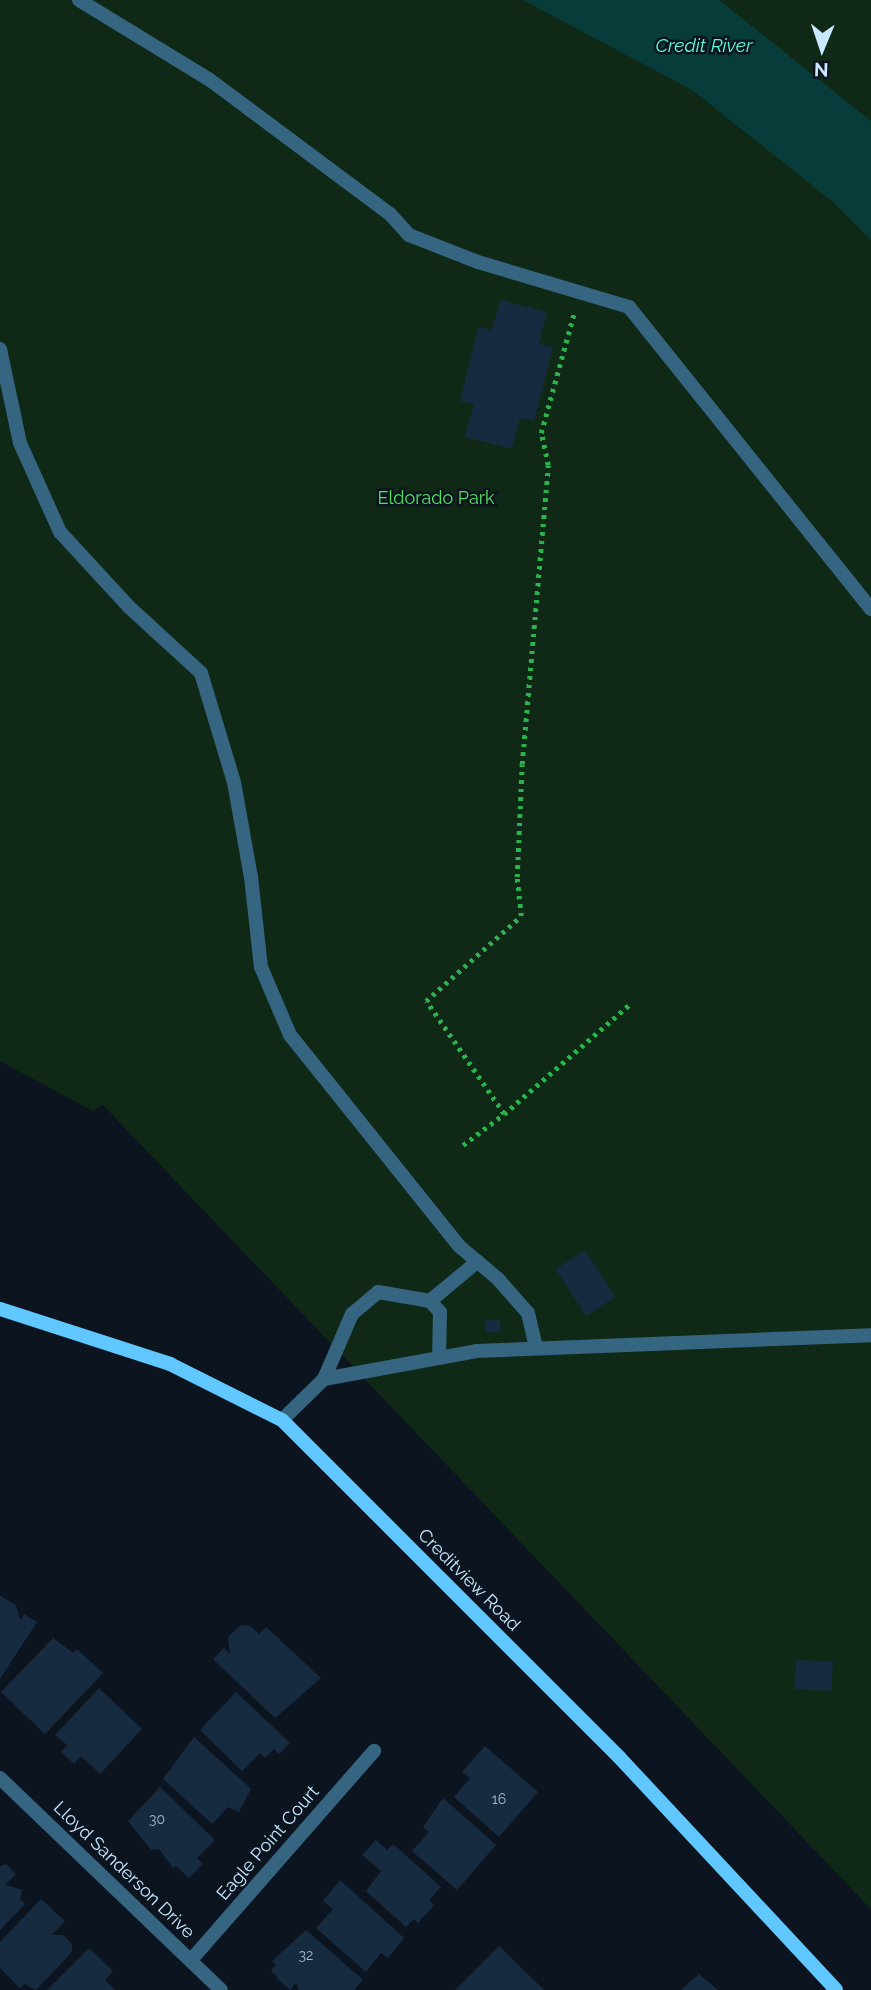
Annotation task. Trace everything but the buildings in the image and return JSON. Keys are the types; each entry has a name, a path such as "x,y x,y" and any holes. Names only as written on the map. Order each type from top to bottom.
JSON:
{"street":[{"path":"79,0 210,80 390,214 409,235 478,262 629,307 655,334 871,609"},
{"path":"0,349 20,443 60,532 128,606 201,673 233,782 251,877 261,967 290,1035 459,1246 478,1261 528,1313 536,1348"},
{"path":"430,1301 478,1261"},
{"path":"282,1420 324,1379 352,1314 378,1292 430,1301 440,1312 439,1358"},
{"name":"Creditview Road","path":"0,1309 170,1364 282,1420 619,1757 836,1990"},
{"path":"324,1379 476,1351 871,1335"},
{"name":"Eagle Point Court","path":"191,1960 374,1751"},
{"name":"Lloyd Sanderson Drive","path":"0,1778 221,1990"}],"path":[{"path":"504,1114 426,1001 520,916 522,764 548,465 541,433 580,292"},
{"path":"464,1145 504,1114 629,1005"}],"green space":[{"name":"Eldorado Park","path":"0,0 871,0 871,1909 103,1105 93,1111 0,1061"}],"water":[{"name":"Credit River","path":"523,0 719,0 871,121 871,240 832,201 692,90"}]}
